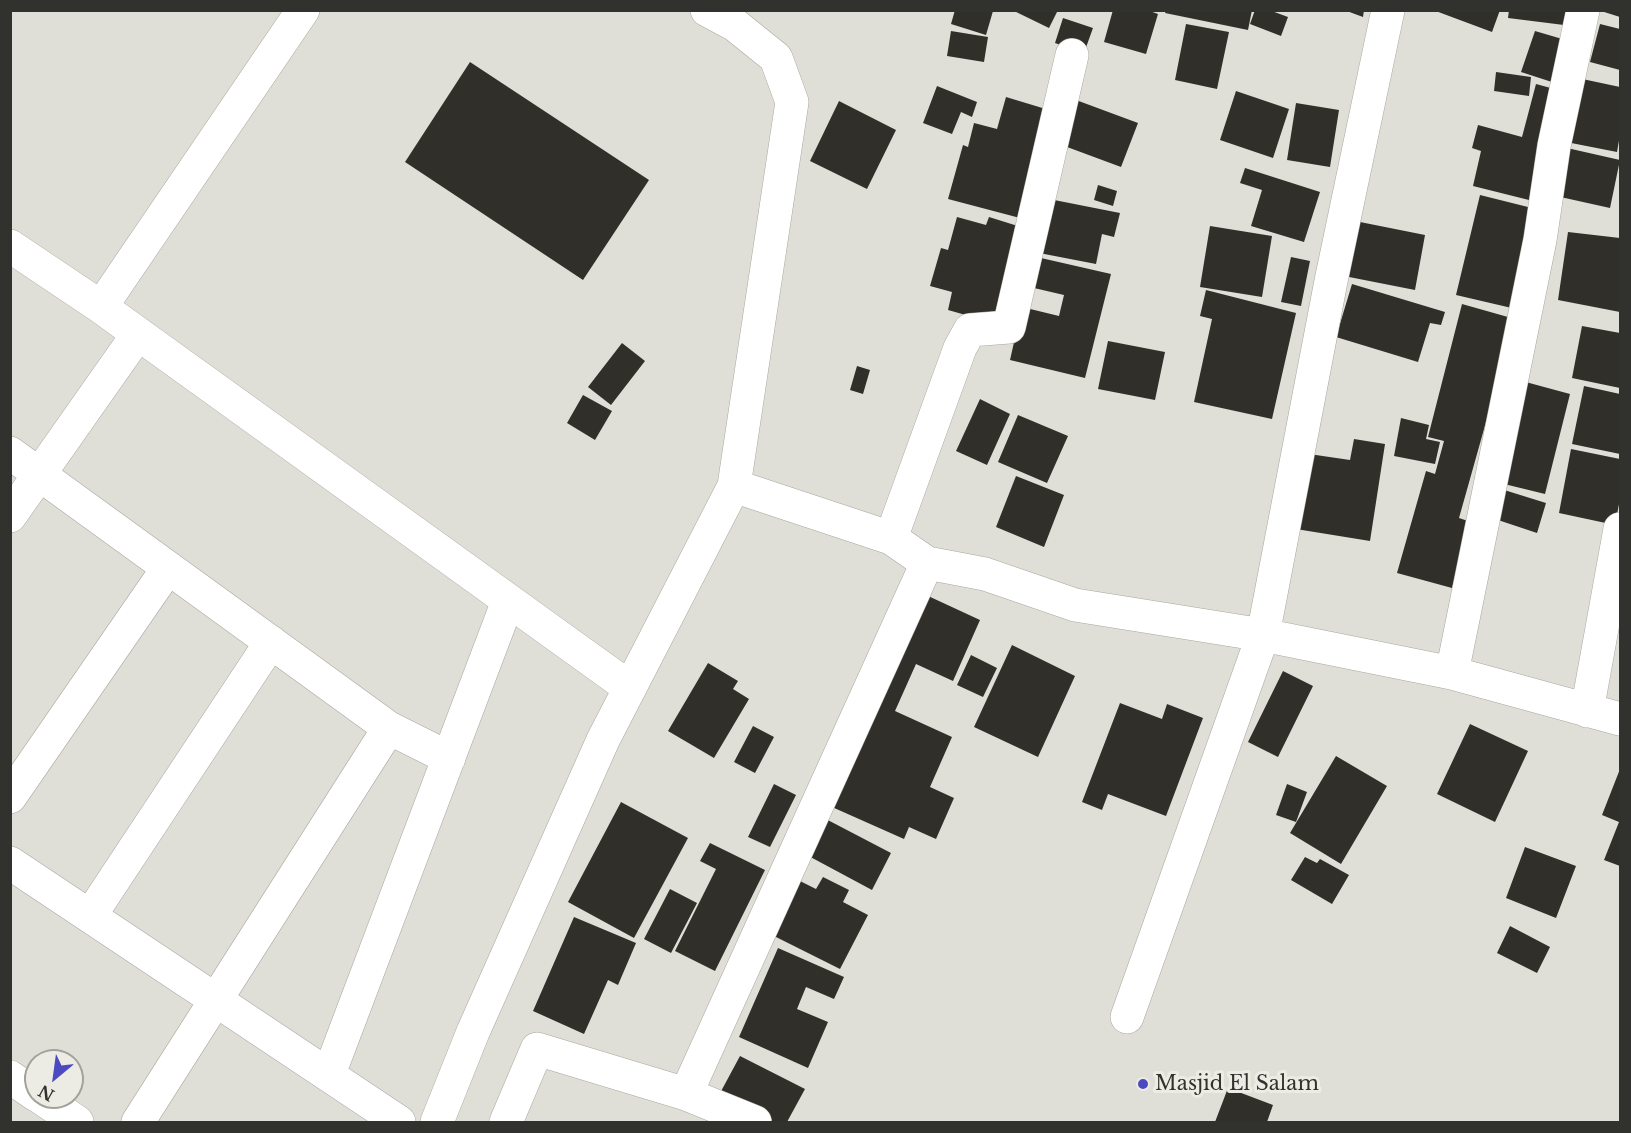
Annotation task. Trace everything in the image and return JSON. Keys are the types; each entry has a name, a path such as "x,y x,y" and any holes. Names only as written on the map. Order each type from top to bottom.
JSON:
{"street":[{"path":"101,307 303,10"},
{"path":"437,1122 473,1032 603,740 734,486 792,102 776,58 735,25 707,10"},
{"path":"1127,1017 1263,635 1331,281 1388,10"},
{"path":"1452,673 1540,240 1554,146 1583,10"},
{"path":"891,538 960,348 970,330 1009,327 1072,55"},
{"path":"10,246 101,307 630,688"},
{"path":"10,516 138,334"},
{"path":"10,453 389,728 449,758"},
{"path":"734,486 891,538 927,563 985,574 1075,605 1263,635 1452,673 1620,719"},
{"path":"1587,711 1620,529"},
{"path":"686,1094 927,563"},
{"path":"10,797 168,568"},
{"path":"329,1074 508,600"},
{"path":"90,916 271,642"},
{"path":"138,1122 389,728"},
{"path":"10,863 399,1122"},
{"path":"506,1122 537,1049 686,1094 755,1122"},
{"path":"10,1077 24,1086"},
{"path":"58,1109 77,1122"}],"building":[{"path":"955,10 993,11 986,35 951,24"},
{"path":"1012,10 1058,10 1049,28"},
{"path":"1113,10 1147,10 1158,14 1146,54 1104,42"},
{"path":"1166,10 1252,10 1248,30 1165,13"},
{"path":"1255,10 1269,10 1288,17 1281,36 1250,24"},
{"path":"1344,10 1364,10 1363,17"},
{"path":"1433,10 1500,10 1492,32"},
{"path":"1509,10 1573,10 1572,26 1508,18"},
{"path":"1620,10 1620,17 1601,11"},
{"path":"1063,18 1093,28 1084,53 1055,43"},
{"path":"1186,24 1229,32 1217,89 1175,80"},
{"path":"1600,24 1620,29 1620,70 1590,62"},
{"path":"951,31 988,37 984,62 947,56"},
{"path":"1535,31 1569,41 1555,83 1521,72"},
{"path":"470,62 649,180 583,280 405,162"},
{"path":"1496,72 1531,77 1529,96 1494,91"},
{"path":"1573,77 1620,87 1620,135 1617,152 1561,141"},
{"path":"1536,84 1558,90 1529,200 1473,186 1481,151 1472,148 1478,125 1522,137"},
{"path":"937,86 977,102 972,117 961,112 952,134 923,123"},
{"path":"1236,91 1289,109 1273,158 1220,140"},
{"path":"1006,97 1049,110 1020,218 948,199 963,145 968,147 974,123 997,129"},
{"path":"1076,100 1138,123 1121,167 1059,144"},
{"path":"839,101 896,130 867,189 810,161"},
{"path":"1296,103 1339,110 1330,167 1287,160"},
{"path":"1567,148 1620,160 1610,208 1556,196"},
{"path":"1245,168 1320,192 1304,242 1251,226 1262,190 1240,183"},
{"path":"1098,185 1117,191 1113,206 1094,200"},
{"path":"1480,195 1536,209 1516,309 1456,295"},
{"path":"1044,198 1120,213 1114,237 1102,234 1096,264 1034,252"},
{"path":"957,217 986,225 989,217 1021,227 994,323 948,310 952,292 930,286 941,248 948,250"},
{"path":"1355,221 1425,235 1415,290 1344,276"},
{"path":"1210,226 1272,236 1262,297 1200,287"},
{"path":"1568,232 1620,238 1620,312 1558,300"},
{"path":"1291,257 1310,261 1301,306 1281,302"},
{"path":"1041,258 1111,274 1085,378 1010,360 1022,307 1059,316 1064,295 1034,288"},
{"path":"1352,284 1445,312 1441,325 1430,323 1418,362 1336,337"},
{"path":"1206,290 1296,313 1272,419 1194,402 1212,319 1200,316"},
{"path":"1462,304 1515,319 1459,518 1471,522 1452,588 1397,573 1426,471 1435,474 1444,441 1428,437"},
{"path":"1582,326 1620,333 1620,388 1572,378"},
{"path":"1108,341 1165,352 1155,400 1098,389"},
{"path":"622,343 645,361 611,405 588,387"},
{"path":"857,366 870,370 863,394 850,390"},
{"path":"1522,381 1570,394 1545,494 1496,482"},
{"path":"1584,386 1620,394 1620,454 1572,444"},
{"path":"583,395 612,411 595,440 567,423"},
{"path":"980,399 1010,414 987,465 956,451"},
{"path":"1018,415 1068,436 1047,483 998,462"},
{"path":"1401,418 1429,425 1426,439 1440,442 1435,464 1394,456"},
{"path":"1354,439 1385,444 1370,541 1296,529 1309,454 1350,460"},
{"path":"1571,449 1620,459 1620,499 1615,525 1559,513"},
{"path":"1016,476 1064,495 1044,547 996,527"},
{"path":"1501,489 1546,503 1537,533 1492,518"},
{"path":"926,595 980,620 953,681 916,664 895,711 952,737 930,787 954,798 936,839 909,827 904,839 823,803"},
{"path":"1012,645 1075,676 1038,757 974,727"},
{"path":"971,655 997,668 983,697 957,685"},
{"path":"708,663 738,681 733,689 749,699 714,758 668,731"},
{"path":"1283,671 1313,686 1278,757 1248,742"},
{"path":"1120,703 1162,719 1167,704 1203,718 1166,816 1108,794 1102,810 1082,802"},
{"path":"1470,724 1528,751 1495,822 1437,794"},
{"path":"753,726 774,737 755,773 734,762"},
{"path":"1336,756 1387,786 1341,864 1290,833"},
{"path":"1620,769 1620,866 1604,860 1619,822 1602,815"},
{"path":"774,784 796,795 770,847 748,837"},
{"path":"1287,784 1307,792 1296,822 1276,815"},
{"path":"621,802 688,838 634,938 568,902"},
{"path":"822,817 891,853 872,890 803,853"},
{"path":"710,843 765,870 715,971 675,951 716,869 700,861"},
{"path":"1525,847 1576,866 1556,918 1506,898"},
{"path":"1305,857 1317,863 1320,859 1349,875 1332,904 1291,880"},
{"path":"823,877 849,890 843,902 868,915 840,969 768,933 796,879 816,889"},
{"path":"670,889 697,903 671,953 644,939"},
{"path":"574,917 636,943 618,985 608,980 584,1034 533,1011"},
{"path":"1510,926 1550,947 1537,973 1497,953"},
{"path":"778,948 844,977 834,999 806,987 797,1009 828,1022 808,1068 739,1037"},
{"path":"740,1056 805,1089 787,1122 773,1122 719,1095"},
{"path":"1228,1088 1273,1105 1267,1122 1215,1122"}],"place":[{"name":"Masjid El Salam","path":"1143,1084"}]}
